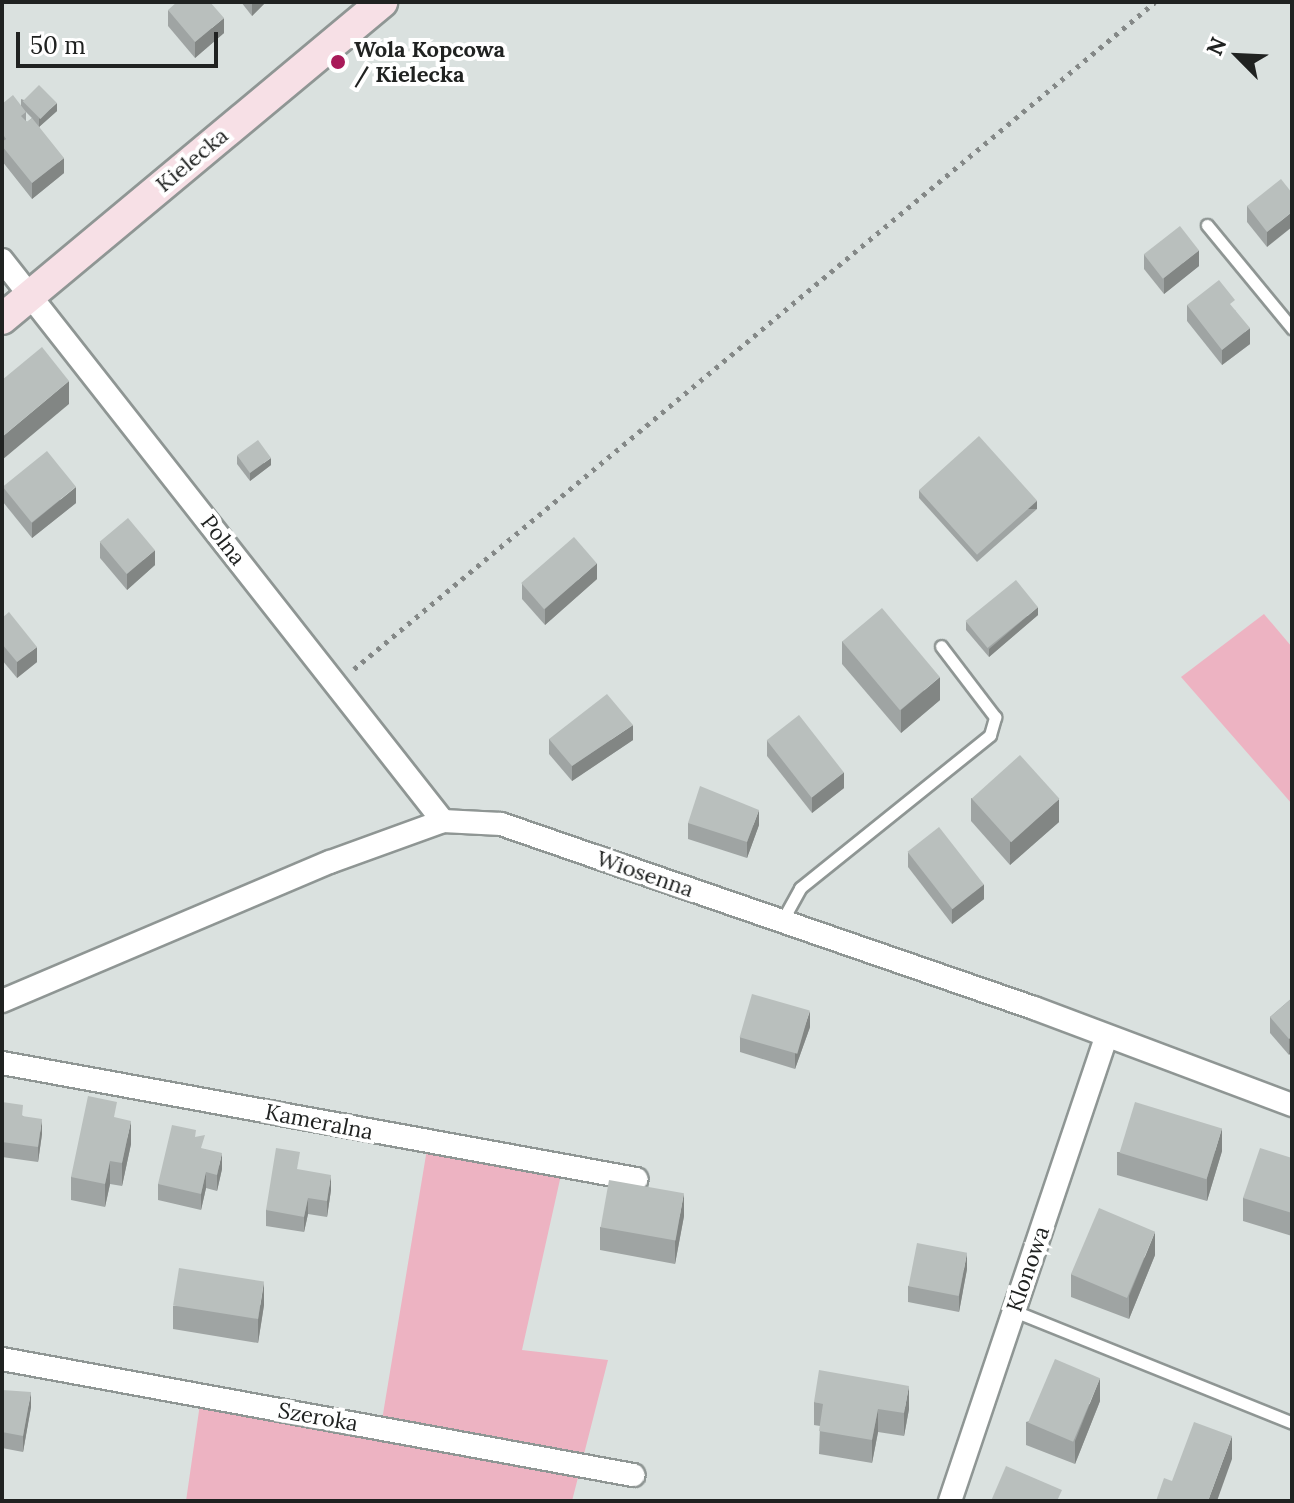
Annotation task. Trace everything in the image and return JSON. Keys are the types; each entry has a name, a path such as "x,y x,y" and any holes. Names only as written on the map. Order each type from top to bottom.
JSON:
{"street":[{"name":"Kielecka","path":"2,319 382,2"},
{"name":"Polna","path":"2,260 443,821"},
{"name":"Wiosenna","path":"2,1001 330,862 443,821 501,824 782,921 1292,1105"},
{"name":"Klonowa","path":"950,1501 1106,1037"},
{"name":"Kameralna","path":"2,1063 636,1179"},
{"name":"Szeroka","path":"2,1359 633,1475"}],"lane":[{"path":"1207,225 1292,328"},
{"path":"782,921 800,888 990,735 995,717 941,646"},
{"path":"1014,1311 1292,1423"}],"path":[{"path":"336,684 1155,2"}],"shaded area":[{"path":"1264,614 1292,647 1292,804 1181,677"},
{"path":"428,1143 563,1166 522,1350 608,1360 572,1501 186,1501 202,1390 382,1420"}],"building":[{"path":"177,2 210,2 224,18 195,42 168,10"},
{"path":"39,85 57,103 40,119 23,101"},
{"path":"13,95 26,112 21,116 27,122 32,118 64,158 32,183 2,146 6,139 2,133 2,104"},
{"path":"1281,179 1292,193 1292,212 1267,232 1247,206"},
{"path":"1180,226 1199,250 1163,279 1144,254"},
{"path":"1219,280 1235,300 1230,304 1250,328 1222,350 1187,305"},
{"path":"42,347 69,381 2,437 2,380"},
{"path":"979,436 1037,501 977,555 919,490"},
{"path":"258,440 271,458 250,473 237,455"},
{"path":"47,451 76,487 32,523 3,487"},
{"path":"128,518 155,550 127,574 100,542"},
{"path":"574,537 597,563 544,609 521,583"},
{"path":"1016,580 1038,607 988,648 965,621"},
{"path":"882,608 940,677 900,710 842,641"},
{"path":"9,612 37,647 17,662 2,644 2,618"},
{"path":"607,694 633,725 572,766 549,739"},
{"path":"799,715 844,773 812,798 767,740"},
{"path":"1020,755 1059,799 1011,842 972,798"},
{"path":"700,786 759,810 747,842 688,823"},
{"path":"939,827 984,885 952,909 907,852"},
{"path":"752,994 810,1011 797,1054 740,1037"},
{"path":"1292,998 1292,1036 1289,1039 1270,1017"},
{"path":"88,1096 117,1102 114,1117 131,1121 122,1163 110,1161 105,1184 71,1177"},
{"path":"2,1102 23,1105 22,1116 42,1119 38,1147 2,1142"},
{"path":"1135,1102 1222,1129 1207,1179 1120,1153"},
{"path":"172,1125 196,1130 195,1137 205,1135 201,1148 222,1153 217,1175 206,1172 201,1194 158,1184"},
{"path":"276,1148 300,1152 297,1169 331,1175 327,1201 308,1198 304,1217 266,1210"},
{"path":"1260,1148 1292,1158 1292,1213 1243,1198"},
{"path":"609,1180 684,1193 676,1240 601,1227"},
{"path":"1099,1208 1155,1232 1127,1298 1071,1274"},
{"path":"917,1243 967,1253 959,1296 909,1286"},
{"path":"179,1268 264,1281 258,1319 173,1306"},
{"path":"1055,1359 1100,1378 1073,1442 1028,1423"},
{"path":"819,1370 909,1386 904,1413 878,1409 872,1440 819,1431 823,1404 814,1402"},
{"path":"2,1390 31,1392 23,1436 2,1432"},
{"path":"1194,1422 1232,1436 1208,1501 1156,1501 1164,1478 1172,1481"},
{"path":"1006,1466 1062,1490 1057,1501 991,1501"}],"place":[{"name":"Wola Kopcowa / Kielecka","path":"338,62"}]}
